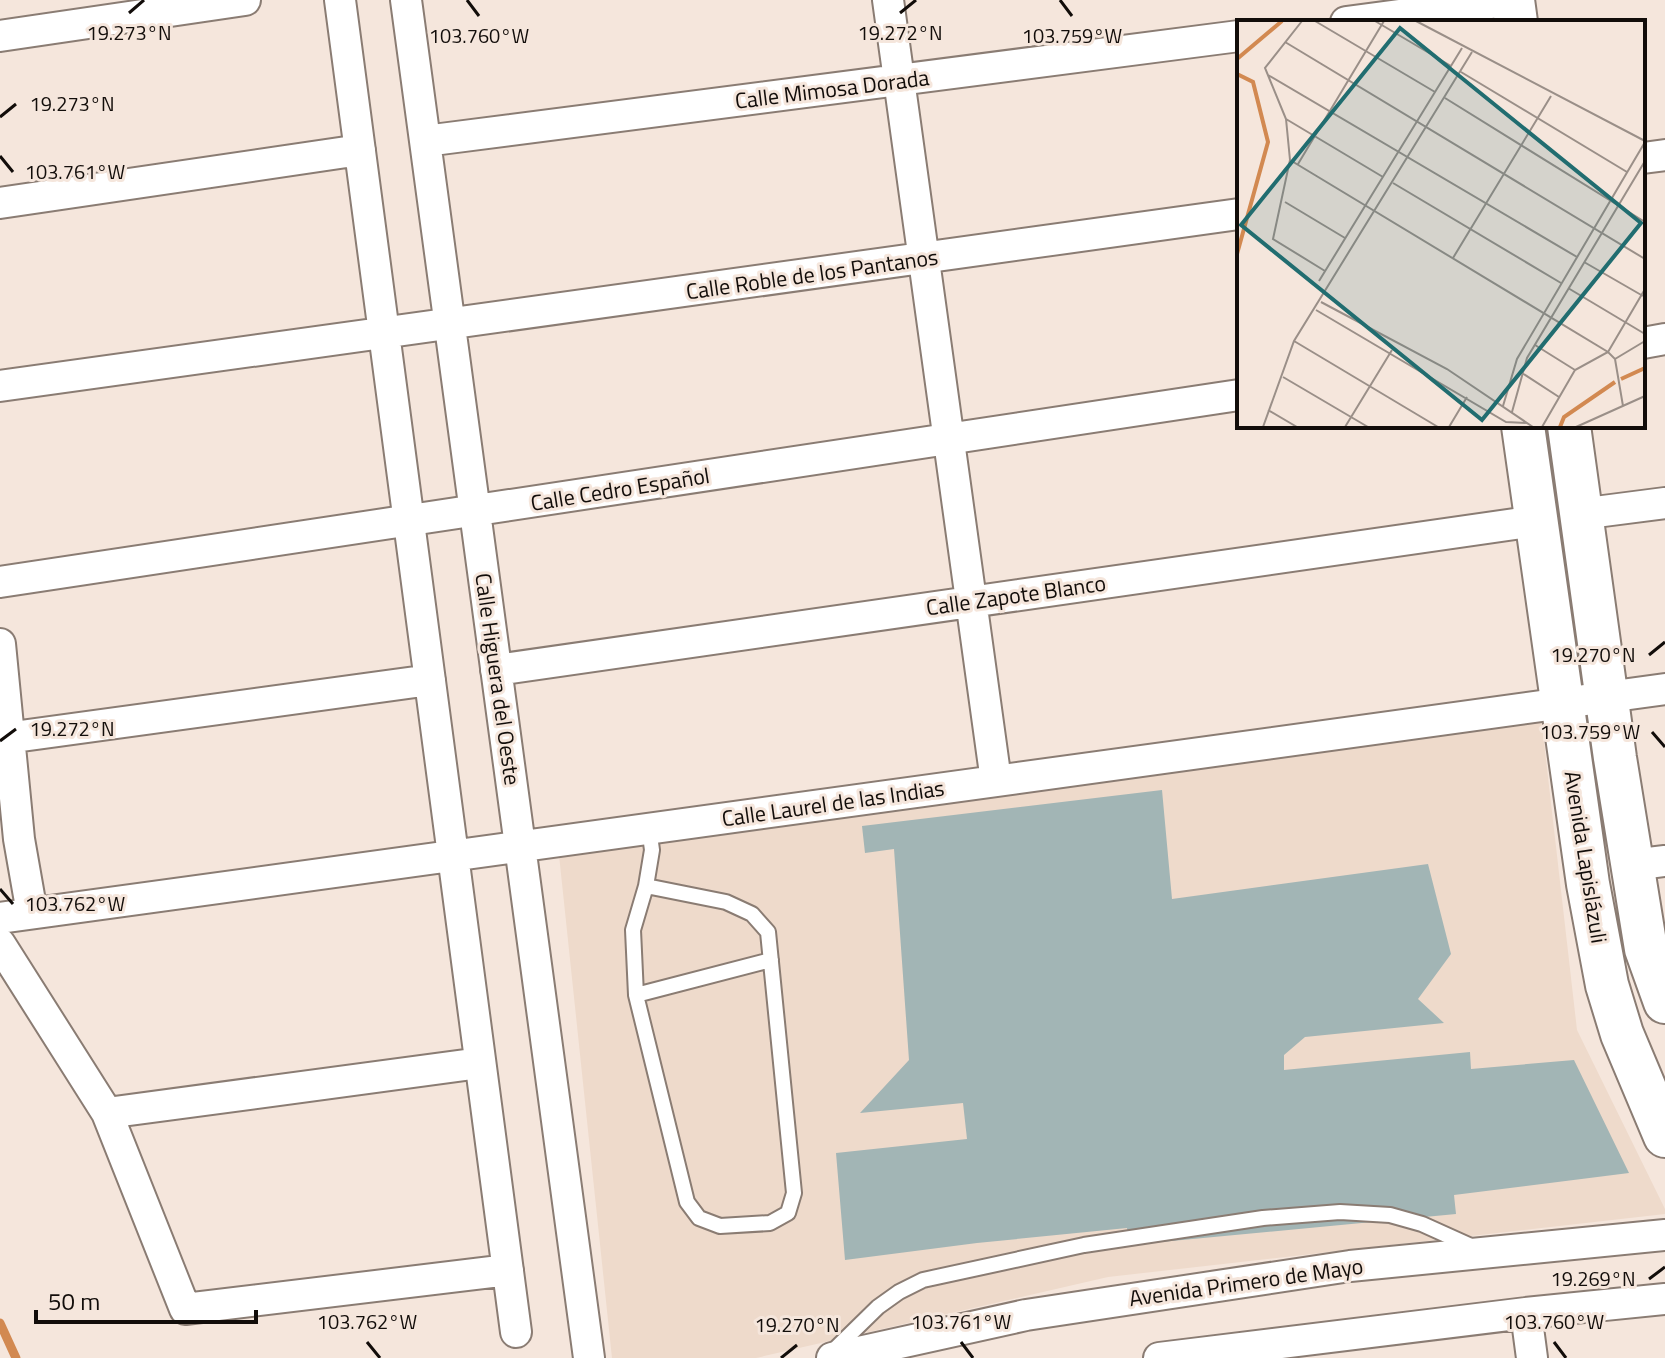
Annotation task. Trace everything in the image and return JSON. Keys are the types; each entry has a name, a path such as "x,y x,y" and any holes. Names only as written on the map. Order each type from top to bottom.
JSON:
{"street":[{"path":"0,36 245,0"},
{"path":"340,0 516,1332"},
{"name":"Calle Higuera del Oeste","path":"406,0 589,1358"},
{"path":"888,0 996,781"},
{"path":"1366,20 1464,10 1514,0 1516,20"},
{"name":"Calle Mimosa Dorada","path":"425,141 1237,36"},
{"path":"0,203 360,150"},
{"path":"1645,158 1665,155"},
{"name":"Calle Roble de los Pantanos","path":"0,386 1237,214"},
{"path":"1645,343 1665,339"},
{"name":"Calle Cedro Español","path":"0,582 1237,395"},
{"name":"Avenida Lapislázuli","path":"1523,428 1588,884 1607,985 1622,1034 1665,1136"},
{"name":"Avenida Lapislázuli","path":"1569,428 1607,697 1649,863 1646,949 1665,1002"},
{"path":"1580,514 1665,503"},
{"name":"Calle Zapote Blanco","path":"496,670 1536,521"},
{"path":"0,644 4,738 32,913"},
{"path":"4,738 430,680"},
{"name":"Calle Laurel de las Indias","path":"0,918 1665,689"},
{"path":"0,944 107,1113 185,1309 508,1270"},
{"path":"107,1113 480,1063"},
{"name":"Avenida Primero de Mayo","path":"829,1358 1026,1315 1350,1266 1665,1235"},
{"path":"1159,1358 1665,1299"},
{"path":"1526,1313 1532,1358"}],"lane":[{"path":"646,886 726,902 752,914 768,932 794,1193 788,1213 770,1223 720,1226 699,1218 687,1202 636,995 633,930 646,886 652,850 649,828"},
{"path":"636,995 771,960"},
{"path":"829,1358 878,1307 923,1280 1099,1243 1263,1218 1340,1212 1390,1215 1422,1224 1486,1253"}],"shaded area":[{"path":"1541,716 1577,1030 1665,1214 1108,1277 756,1358 612,1358 559,855"}],"building":[{"path":"1162,790 1172,899 1428,864 1451,954 1418,999 1444,1023 1305,1037 1284,1055 1284,1070 1470,1052 1471,1069 1574,1060 1629,1173 1454,1195 1456,1214 1129,1245 1127,1228 845,1260 836,1153 967,1139 963,1103 860,1113 909,1060 894,849 865,853 862,826"}],"waterway":[{"path":"0,1323 16,1358"}]}
